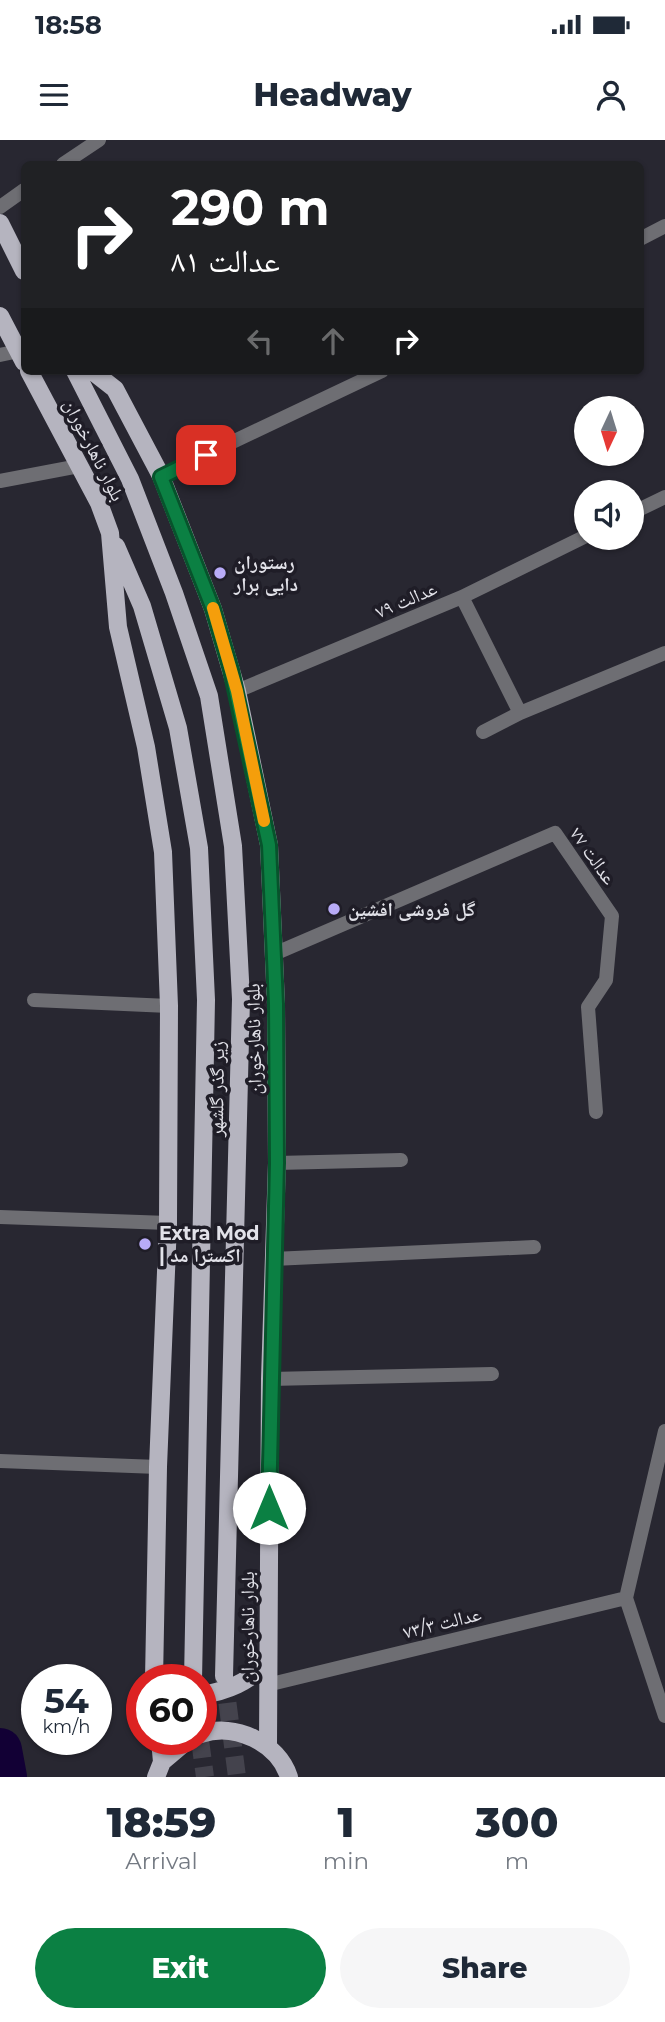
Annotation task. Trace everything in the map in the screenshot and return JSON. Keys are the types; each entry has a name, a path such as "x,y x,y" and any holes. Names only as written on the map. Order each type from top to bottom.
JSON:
{"main road":[{"path":"0,223 21,265"},
{"path":"0,316 21,355"},
{"name":"بلوار ناهارخوران","path":"31,375 99,503 110,533 118,627 146,747 163,852 169,1006 168,1223 158,1468 154,1664"},
{"name":"بلوار ناهارخوران","path":"77,375 130,479 145,515"},
{"name":"بلوار ناهارخوران","path":"97,375 116,389 161,477 213,609 237,691 269,845 274,954 277,1163 270,1379 268,1746"},
{"name":"زیر گذر گلشهر","path":"145,515 209,696 233,846 241,999 224,1676"},
{"name":"زیر گذر گلشهر","path":"110,533 142,606 178,728 199,848 206,1000 192,1664"},
{"path":"217,1693 248,1681 268,1663"},
{"path":"217,1731 241,1732 268,1746 286,1767 289,1777"},
{"path":"159,1770 174,1755"}],"street":[{"path":"68,161 99,140"},
{"path":"0,207 21,192"},
{"path":"644,237 665,226"},
{"path":"0,355 21,357"},
{"path":"161,477 374,375"},
{"path":"0,481 79,466"},
{"path":"644,507 665,497"},
{"name":"عدالت ۷۹","path":"237,691 461,597 574,542"},
{"path":"461,597 520,713"},
{"path":"483,732 520,713 665,653"},
{"name":"عدالت ۷۷","path":"274,954 555,833 612,916 606,980 588,1007 596,1112"},
{"path":"34,1000 169,1006"},
{"path":"277,1163 401,1160"},
{"path":"0,1217 168,1223"},
{"path":"273,1259 534,1247"},
{"path":"270,1379 492,1374"},
{"path":"665,1431 626,1598 665,1716"},
{"path":"0,1461 158,1468"},
{"name":"۷۳/۳ عدالت","path":"267,1685 626,1598"}],"waterway":[{"path":"0,1750 5,1777"}],"tunnel":[{"path":"224,1676 237,1777"},
{"path":"202,1755 205,1777"}],"slow traffic":[{"path":"213,608 237,691 264,821"}],"place":[{"name":"رستوران دایی برار","path":"220,573"},
{"name":"گل فروشی افشین","path":"334,909"},
{"name":"Extra Mod | اکسترا مد","path":"145,1244"}],"route":[{"path":"206,455 161,477 213,609 231,670 269,845 276,1004 277,1163 270,1355 269,1508"}]}
